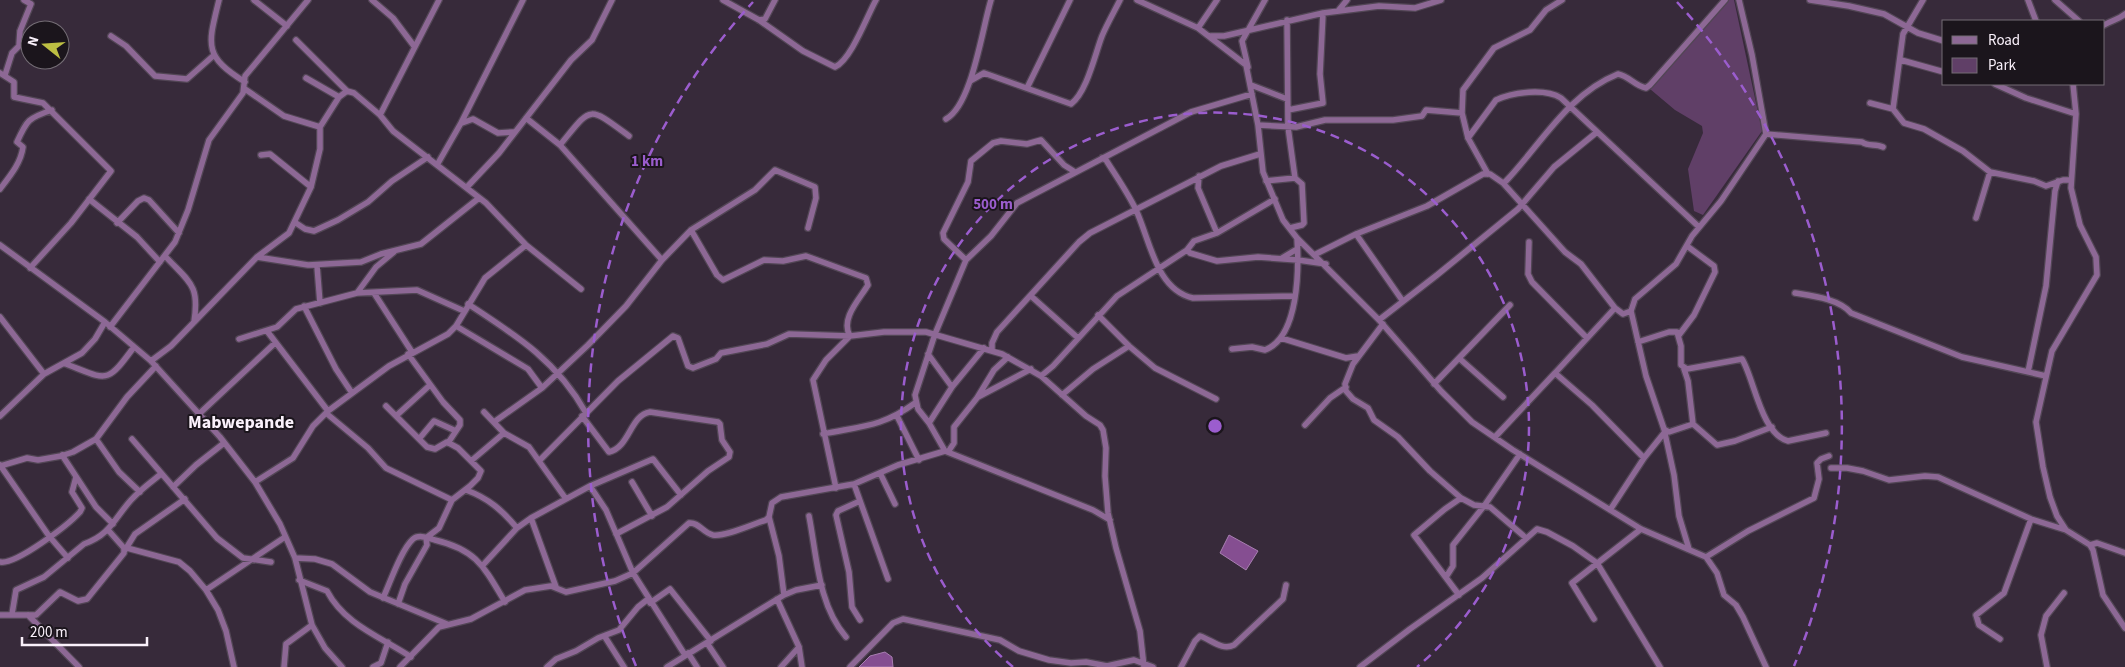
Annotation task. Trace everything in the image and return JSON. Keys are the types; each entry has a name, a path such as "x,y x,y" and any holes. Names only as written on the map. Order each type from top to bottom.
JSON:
{"street":[{"path":"24,0 30,3 31,6 20,31 19,46 12,53 2,74 14,82 14,98 41,102 52,110 112,171 30,268"},
{"path":"219,0 212,30 213,56 221,66 244,82"},
{"path":"254,0 287,26"},
{"path":"0,416 44,374 66,364 89,346 160,262 179,233 209,140 245,89 245,76 308,0"},
{"path":"372,0 393,18 414,46"},
{"path":"380,115 439,0"},
{"path":"437,165 461,124 523,0"},
{"path":"466,187 499,153 571,60 592,40 612,0"},
{"path":"723,0 759,20 803,51 836,67 850,50 876,0"},
{"path":"759,20 765,19 775,0"},
{"path":"946,119 956,111 970,81 991,0"},
{"path":"1027,88 1070,0"},
{"path":"970,81 984,73 1068,104 1074,103 1120,0"},
{"path":"1138,0 1198,28 1248,69"},
{"path":"1198,28 1217,0"},
{"path":"1265,0 1246,30 1242,41 1258,125 1260,154 1266,181 1284,220 1297,238 1326,264 1381,322 1434,384 1472,422 1641,529 1706,558 1717,573 1724,595 1736,605 1743,617 1766,667"},
{"path":"1338,11 1347,0"},
{"path":"1210,36 1224,36 1323,13 1379,6 1414,8 1441,0"},
{"path":"1562,0 1546,10 1530,30 1494,48 1463,90 1462,113 1468,138 1488,174 1503,183 1565,252 1581,264 1615,308 1624,314 1631,311"},
{"path":"1503,183 1521,165 1569,106 1618,74 1624,75 1641,87 1646,88 1650,85 1724,0"},
{"path":"1689,549 1679,516 1674,475 1664,431 1646,376 1631,311 1635,299 1668,273 1676,264 1699,228 1766,134 1752,55 1739,0"},
{"path":"1810,0 1884,14 1924,35 1942,40"},
{"path":"1893,109 1901,60 1901,42 1906,26 1923,0"},
{"path":"2028,0 2036,20"},
{"path":"2055,0 2078,20"},
{"path":"1288,110 1322,103 1320,74 1323,13"},
{"path":"2105,24 2110,21 2118,20 2125,14"},
{"path":"1287,20 1288,127 1295,178 1302,184 1304,223 1290,228"},
{"path":"111,36 126,46 136,59 157,77 187,80 213,56"},
{"path":"296,40 347,91 354,93 380,115 393,131 466,187 495,212 526,245 581,289"},
{"path":"1901,60 1942,71"},
{"path":"306,78 339,98"},
{"path":"1251,85 1287,99"},
{"path":"1996,85 2026,98 2076,114"},
{"path":"2066,530 2050,497 2037,430 2036,413 2056,342 2097,274 2096,257 2080,225 2070,180 2076,114 2073,85"},
{"path":"245,89 284,116 320,127"},
{"path":"68,558 49,536 0,465 27,458 38,460 62,455 96,440 154,364 257,257 289,233 296,223 311,187 318,156 320,127 339,98 347,91"},
{"path":"1110,520 1093,510 947,452 915,403 918,383 935,334 966,260 991,236 1017,203 1191,112 1252,94"},
{"path":"1468,138 1491,105 1501,98 1526,94 1555,94 1699,228"},
{"path":"1870,103 1893,109 1904,123 1924,128 1963,151 1990,172 2039,182 2046,186 2070,180"},
{"path":"0,189 22,155 23,147 17,142 25,123 30,118 52,110"},
{"path":"1258,125 1288,127 1325,120 1403,119 1422,116 1426,110 1462,113"},
{"path":"560,145 585,115 594,112 629,136"},
{"path":"526,118 560,145 662,260"},
{"path":"461,124 473,119 498,133 514,132"},
{"path":"1526,538 1493,510 1484,506 1474,505 1461,498 1430,471 1398,437 1374,420 1368,408 1353,399 1346,387 1348,375 1358,356 1381,322 1402,300 1437,276 1523,204 1554,167 1596,132"},
{"path":"1766,134 1862,142 1867,146 1878,144 1883,147"},
{"path":"966,260 944,239 944,233 968,182 971,161 985,148 1001,142 1027,144 1041,140 1064,165 1075,172"},
{"path":"261,155 269,153 311,187"},
{"path":"992,351 992,343 997,332 1079,242 1090,233 1220,166 1260,154"},
{"path":"296,223 305,229 314,231 338,220 368,202 392,181 428,157"},
{"path":"1102,158 1106,160 1135,209 1164,278 1176,291 1183,296 1193,298 1294,296"},
{"path":"494,422 542,388 588,345 626,306 662,260 691,230 750,194 773,172 778,170 815,187 816,198 808,228"},
{"path":"1976,218 1990,172"},
{"path":"1316,254 1356,234 1427,206 1460,186 1488,174"},
{"path":"1199,176 1198,188 1217,233"},
{"path":"1266,181 1295,178"},
{"path":"2028,372 2046,286 2055,191 2058,182"},
{"path":"117,223 138,201 144,198 149,200 179,233"},
{"path":"257,257 317,266 362,262 380,254 421,244 430,239 478,198"},
{"path":"89,199 137,237 160,262"},
{"path":"1041,376 1098,315 1127,288 1160,269 1187,250 1194,241 1217,233 1275,199"},
{"path":"691,230 717,275 723,280 764,260 783,261 806,256 866,278 868,285 847,319 846,330 850,336"},
{"path":"1356,234 1402,300"},
{"path":"1232,349 1252,347 1265,350 1281,338 1290,319 1294,296 1298,260 1297,238"},
{"path":"1529,242 1528,274 1532,282 1586,337"},
{"path":"0,245 108,325 154,364 199,414 255,482 269,503 294,558 312,625 325,648 342,667"},
{"path":"255,482 293,458 313,426 327,412 410,353 448,334 456,326 485,278 526,245"},
{"path":"1687,246 1714,266 1715,272 1694,315 1679,335 1681,364 1688,381 1693,424 1717,445 1735,442 1772,427"},
{"path":"1282,258 1297,249"},
{"path":"1187,250 1190,253 1217,261 1258,257 1326,264"},
{"path":"357,293 376,267 395,251"},
{"path":"164,256 194,289 196,304 194,323"},
{"path":"317,266 320,303"},
{"path":"240,339 277,327 296,309 357,293 417,290 464,312"},
{"path":"374,293 430,385 460,420 448,443 432,449 426,447 397,415 386,406"},
{"path":"1795,293 1846,307 1850,313 1962,357 2046,376"},
{"path":"1031,296 1078,338"},
{"path":"468,304 519,337 558,372 609,452 624,443 637,421 645,413 658,412 718,422 720,424 722,440 730,455 652,516 616,534"},
{"path":"1434,384 1510,305"},
{"path":"304,306 336,369 352,394"},
{"path":"1495,437 1615,308"},
{"path":"1098,315 1128,346 1155,368 1216,399"},
{"path":"0,318 44,374"},
{"path":"456,326 528,369 542,388"},
{"path":"267,331 327,412 368,448 386,468 452,500"},
{"path":"539,462 552,451 618,381 673,336 678,338 688,366 692,368 716,359 721,353 766,344 789,334 850,336 904,331 935,334 992,351 1008,357 1041,376 1103,430 1106,448 1106,490 1110,520 1140,631 1144,665"},
{"path":"1638,342 1674,331 1679,335"},
{"path":"836,488 813,380 826,360 850,336"},
{"path":"1281,338 1346,358 1358,356"},
{"path":"199,414 275,343"},
{"path":"929,423 952,387 983,349 992,343"},
{"path":"1062,395 1093,369 1128,346"},
{"path":"66,364 94,376 109,376 116,371 134,347"},
{"path":"928,354 952,387"},
{"path":"784,595 779,556 769,517 772,504 781,497 854,484 898,465 947,452 954,443 954,427 977,398 994,370 1008,357"},
{"path":"1460,359 1503,397"},
{"path":"1684,369 1742,359 1756,399 1772,427 1783,440 1788,441 1826,432"},
{"path":"977,398 1031,370"},
{"path":"1555,373 1592,405 1644,458"},
{"path":"397,415 430,385"},
{"path":"1305,425 1330,398 1346,387"},
{"path":"823,434 871,426 897,416 915,403"},
{"path":"484,412 504,432 529,447 566,499"},
{"path":"897,416 920,460"},
{"path":"419,439 434,421 456,430"},
{"path":"1664,431 1669,432 1693,424"},
{"path":"1610,510 1664,431"},
{"path":"472,461 504,432"},
{"path":"132,439 185,499 209,531 240,556 251,560 271,562"},
{"path":"96,440 119,472 140,492"},
{"path":"426,538 439,528 452,500 466,490 480,475 481,471 458,448 448,443"},
{"path":"174,486 196,465 224,444"},
{"path":"1446,577 1453,566 1453,545 1484,506 1520,454"},
{"path":"62,455 96,507 113,524"},
{"path":"1706,558 1748,531 1814,498 1819,479 1818,462 1821,458 1829,456"},
{"path":"483,564 517,528 531,518 590,486 653,459 681,495"},
{"path":"1830,468 1847,468 1863,471 1890,480 1925,476 1938,478 2031,519 2066,530 2090,545 2095,556 2103,595 2125,628"},
{"path":"880,473 895,504"},
{"path":"12,614 15,591 34,583 84,544 93,542 109,530 140,492 161,474"},
{"path":"0,562 8,562 21,557 72,520 81,510 72,492 76,477"},
{"path":"632,482 652,516"},
{"path":"854,484 888,578"},
{"path":"590,486 606,510 633,573 649,601 697,667"},
{"path":"466,490 501,509 517,528"},
{"path":"1459,595 1414,536 1445,509 1461,498"},
{"path":"0,615 36,614 60,592 78,601 86,599 108,574 135,534 185,499"},
{"path":"860,501 838,511 836,514 849,572 852,607 860,620"},
{"path":"809,516 822,584 832,618 846,637"},
{"path":"400,667 432,632 448,624 471,619 526,590 545,586 556,587 562,591 570,591 615,581 633,573 689,523 696,524 708,534 718,535 769,517"},
{"path":"531,518 556,587"},
{"path":"2000,639 1985,630 1975,618 1980,610 2004,593 2031,519"},
{"path":"1360,667 1410,628 1459,595 1505,560 1537,529 1573,546 1597,563 1660,667"},
{"path":"1594,619 1572,585 1641,529"},
{"path":"109,530 126,549 179,562 190,571 206,590 218,610 226,631 234,667 238,667"},
{"path":"383,598 411,540 420,536 460,548 483,564 505,602"},
{"path":"206,590 285,537"},
{"path":"398,604 405,584 427,545 426,538"},
{"path":"2090,545 2097,543 2125,553"},
{"path":"294,558 315,559 332,564 355,583 383,598 448,624"},
{"path":"299,580 327,591 332,600 350,620 411,657"},
{"path":"667,667 784,595 822,584"},
{"path":"1181,667 1195,641 1200,636 1222,647 1229,648 1234,645 1283,599 1286,585"},
{"path":"548,667 556,659 576,652 598,638 605,637 619,630 638,607 670,589 709,642 723,667"},
{"path":"2047,667 2041,635 2046,616 2064,594"},
{"path":"777,600 799,647 802,667"},
{"path":"28,614 79,667"},
{"path":"850,667 893,623 903,619 1000,640 1019,651 1048,660 1071,663 1086,662 1108,666 1128,661 1154,667"},
{"path":"284,667 286,644 312,625"},
{"path":"605,637 624,667"},
{"path":"373,667 381,665 388,642"},
{"path":"781,667 799,647"}],"green space":[{"path":"1728,0 1734,0 1762,131 1703,215 1694,211 1688,169 1703,133 1702,126 1675,110 1650,89"}],"shaded area":[{"path":"1229,535 1258,551 1246,570 1220,553"},
{"path":"885,652 892,657 893,667 859,667 870,656"}],"district":[{"name":"Mabwepande","path":"241,422"}]}
